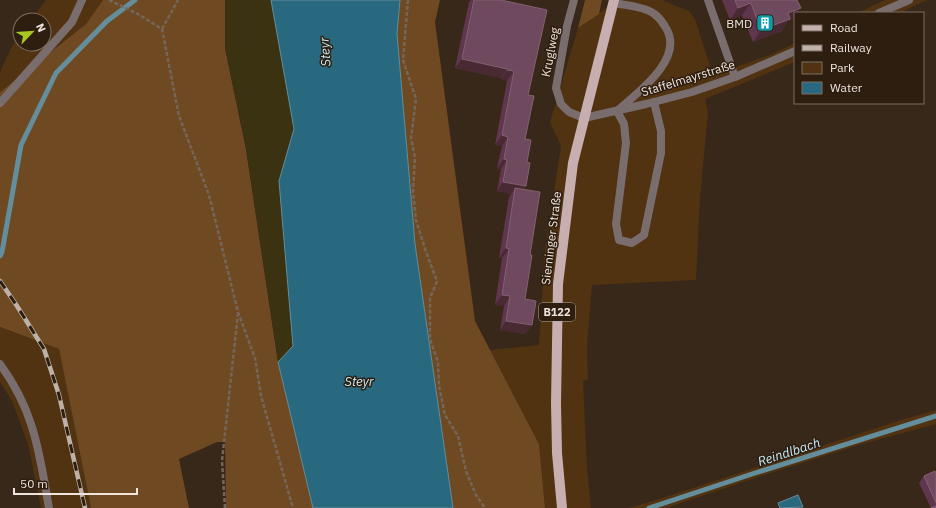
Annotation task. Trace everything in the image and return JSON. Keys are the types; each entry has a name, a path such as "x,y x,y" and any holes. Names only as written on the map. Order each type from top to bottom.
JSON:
{"main road":[{"name":"Sierninger Straße","path":"562,508 557,453 556,402 558,284 574,164 584,118 614,2"}],"street":[{"path":"0,103 72,22 82,0"},
{"name":"Kruglweg","path":"574,0 567,26 556,88 561,104 569,112 584,118"},
{"path":"708,0 735,77"},
{"path":"881,12 909,0"},
{"path":"614,2 647,10 660,18 669,34 670,50 662,68 643,89 617,110 624,124 626,143 616,224 619,240 632,243 644,235 661,154 661,131 654,102"},
{"name":"Staffelmayrstraße","path":"584,118 692,92 735,77 794,51"},
{"path":"0,364 21,400 31,424 49,508"}],"path":[{"path":"109,0 138,14 162,30"},
{"path":"178,0 162,30 179,116 210,195 238,312 255,358 261,396 293,508"},
{"path":"408,0 403,60 416,99 411,138 415,158 413,191 416,220 437,281 430,298 430,339 438,362 439,386 445,415 458,436 466,471 476,495 484,508"},
{"path":"225,508 222,460 238,312"}],"green space":[{"path":"46,0 103,0 86,24 52,51 52,12 37,12"},
{"path":"618,0 664,0 689,11 695,19 713,75 770,55 794,43 794,62 705,99 708,113 700,198 696,280 592,285 587,346 588,379 583,381 587,469 591,508 545,508 539,444 490,350 539,345 545,250 561,146 550,122 578,28"},
{"path":"885,0 927,0 901,12 859,12"},
{"path":"12,47 12,52 51,52 0,92 0,72"},
{"path":"0,327 59,349 91,508 41,508 28,444 12,401 0,382"},
{"path":"936,410 936,424 862,444 666,508 628,508 904,419"}],"shaded area":[{"path":"103,0 225,0 225,48 246,149 278,362 313,508 226,508 225,442 217,442 179,459 189,508 91,508 59,349 0,327 0,92 86,24"},
{"path":"400,0 440,0 435,22 475,321 539,444 545,508 453,508 415,244 397,34"},
{"path":"585,0 602,0 599,14 578,28"}],"sand":[{"path":"225,0 271,0 294,129 279,181 293,346 278,362 246,149 225,48"}],"water":[{"name":"Steyr","path":"271,0 400,0 397,34 415,244 453,508 313,508 278,362 293,346 279,181 294,129"},
{"path":"798,495 803,507 780,508 778,503"}],"building":[{"path":"474,0 501,0 547,10 528,95 534,96 525,139 531,140 527,162 530,163 526,186 503,182 507,160 504,159 508,137 502,135 514,71 462,59"},
{"path":"735,0 797,0 801,8 788,13 790,19 761,30 751,3 738,8"},
{"path":"515,188 540,192 525,299 536,301 532,325 506,321 510,296 502,295 509,249 506,248"},
{"path":"935,471 936,473 936,503 924,476"}],"waterway":[{"path":"0,256 2,252 21,145 56,73 107,21 135,0"},
{"name":"Reindlbach","path":"649,508 936,416"}],"railway":[{"path":"0,281 44,349 59,395 85,508"}],"place":[{"name":"BMD","path":"765,23"}]}
